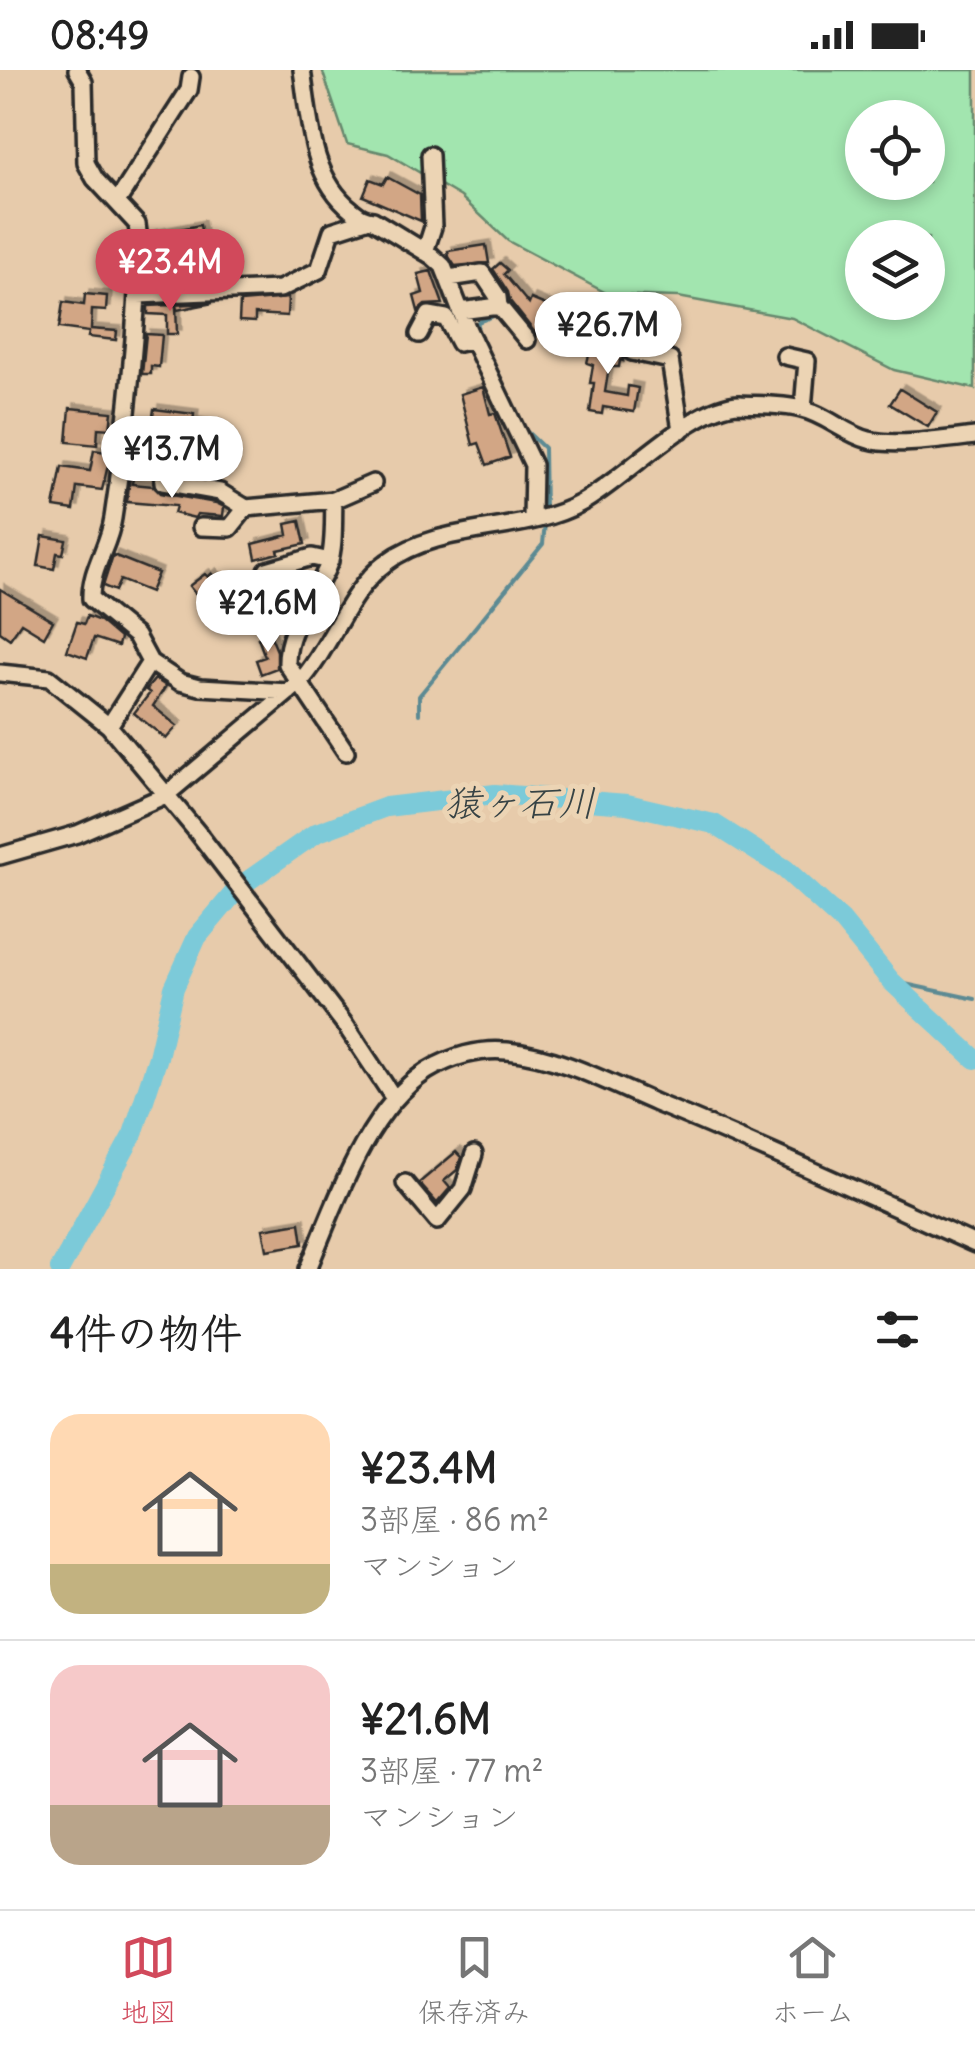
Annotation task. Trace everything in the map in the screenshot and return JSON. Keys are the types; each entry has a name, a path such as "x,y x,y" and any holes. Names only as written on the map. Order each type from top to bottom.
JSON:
{"street":[{"path":"77,70 84,82 86,163 95,179 137,224 138,294 125,442 109,543 90,581 91,598 136,636 150,662 180,682 200,687 295,686"},
{"path":"302,70 322,176 336,197 366,220"},
{"path":"117,202 189,90 191,76"},
{"path":"426,252 434,227 430,154"},
{"path":"138,294 280,288 319,270 332,232 373,220 443,266 472,340 533,465 532,520"},
{"path":"449,278 482,273 499,306 527,340"},
{"path":"460,311 499,306"},
{"path":"419,334 429,316 446,318 459,343 472,340"},
{"path":"632,352 670,360 681,430"},
{"path":"785,356 808,361 802,409"},
{"path":"0,856 77,834 166,795 295,686 361,589 402,550 532,520 578,505 681,430 713,412 736,404 802,409 873,442 975,436"},
{"path":"125,442 154,446 161,454 163,482 220,492 246,508 334,500 373,483"},
{"path":"334,500 330,562 300,616 287,652 287,664 295,686 346,752"},
{"path":"201,528 230,528 246,508"},
{"path":"266,570 312,558 330,562"},
{"path":"109,726 150,662"},
{"path":"0,673 48,678 109,726 198,833 346,1026 391,1094 398,1095"},
{"path":"308,1269 343,1188 383,1112 398,1095 427,1071 463,1054 502,1050 530,1054 714,1126 975,1244"},
{"path":"405,1183 438,1221 463,1189 474,1154"}],"green space":[{"path":"322,70 975,70 975,389 894,370 792,318 678,297 610,295 508,241 461,197 388,154 347,144"}],"building":[{"path":"387,177 420,195 421,221 363,196 370,179 383,184"},
{"path":"200,225 205,252 159,261 160,268 149,271 150,235"},
{"path":"486,245 489,263 455,266 449,257 448,251"},
{"path":"500,263 508,270 504,274 529,304 531,299 584,321 577,338 541,323 536,334 510,301 493,269"},
{"path":"431,271 443,304 425,305 418,311 414,296 423,293 418,274"},
{"path":"85,294 107,296 106,311 92,310 91,329 117,331 116,340 59,328 63,302 84,305"},
{"path":"288,298 287,316 255,314 255,322 239,321 240,302"},
{"path":"213,303 177,310 176,305 177,334 167,334 167,315 148,314 148,306"},
{"path":"641,314 665,314 666,336 642,336 642,329 625,329 625,319 641,319"},
{"path":"146,334 162,335 159,367 151,366 151,374 142,374"},
{"path":"611,335 625,336 623,361 620,360 619,367 609,367 605,392 627,396 628,386 638,388 634,412 603,407 602,414 590,412 593,365 587,363 592,342 611,346"},
{"path":"483,387 490,414 495,413 510,457 487,465 479,443 473,445 460,394"},
{"path":"900,389 937,412 928,427 890,404"},
{"path":"70,408 112,412 110,429 98,428 97,445 67,442"},
{"path":"154,409 194,414 193,422 205,424 204,434 208,435 204,462 192,461 190,475 174,472 176,435 151,431"},
{"path":"94,450 111,453 102,490 77,487 74,510 54,507 62,467 90,471"},
{"path":"130,477 132,484 153,486 160,493 216,503 224,507 223,516 197,514 195,518 174,513 176,506 127,502"},
{"path":"300,521 305,544 256,559 253,544 288,535 286,524"},
{"path":"43,536 66,540 63,554 57,553 54,569 38,566"},
{"path":"113,555 158,573 150,592 120,580 115,591 103,586"},
{"path":"212,573 227,591 207,608 189,586"},
{"path":"0,589 53,621 44,637 21,623 10,639 0,632"},
{"path":"87,616 100,621 120,638 118,646 94,638 87,658 67,651 77,622 84,624"},
{"path":"270,634 277,651 277,668 261,674 256,660 265,657 258,638"},
{"path":"155,679 166,686 153,706 177,726 166,739 134,713 150,693 146,690"},
{"path":"456,1152 461,1157 457,1170 444,1181 450,1188 437,1203 419,1183"},
{"path":"300,1223 303,1244 267,1250 263,1229"}],"waterway":[{"path":"482,342 478,322 494,316"},
{"path":"522,427 544,448 545,513"},
{"path":"419,714 419,696 543,544 545,523"},
{"name":"猿ヶ石川","path":"60,1269 133,1134 158,1057 174,988 197,937 239,887 316,833 386,807 495,794 627,804 714,824 785,869 842,921 891,981 975,1059"},
{"path":"891,981 975,999"}]}
